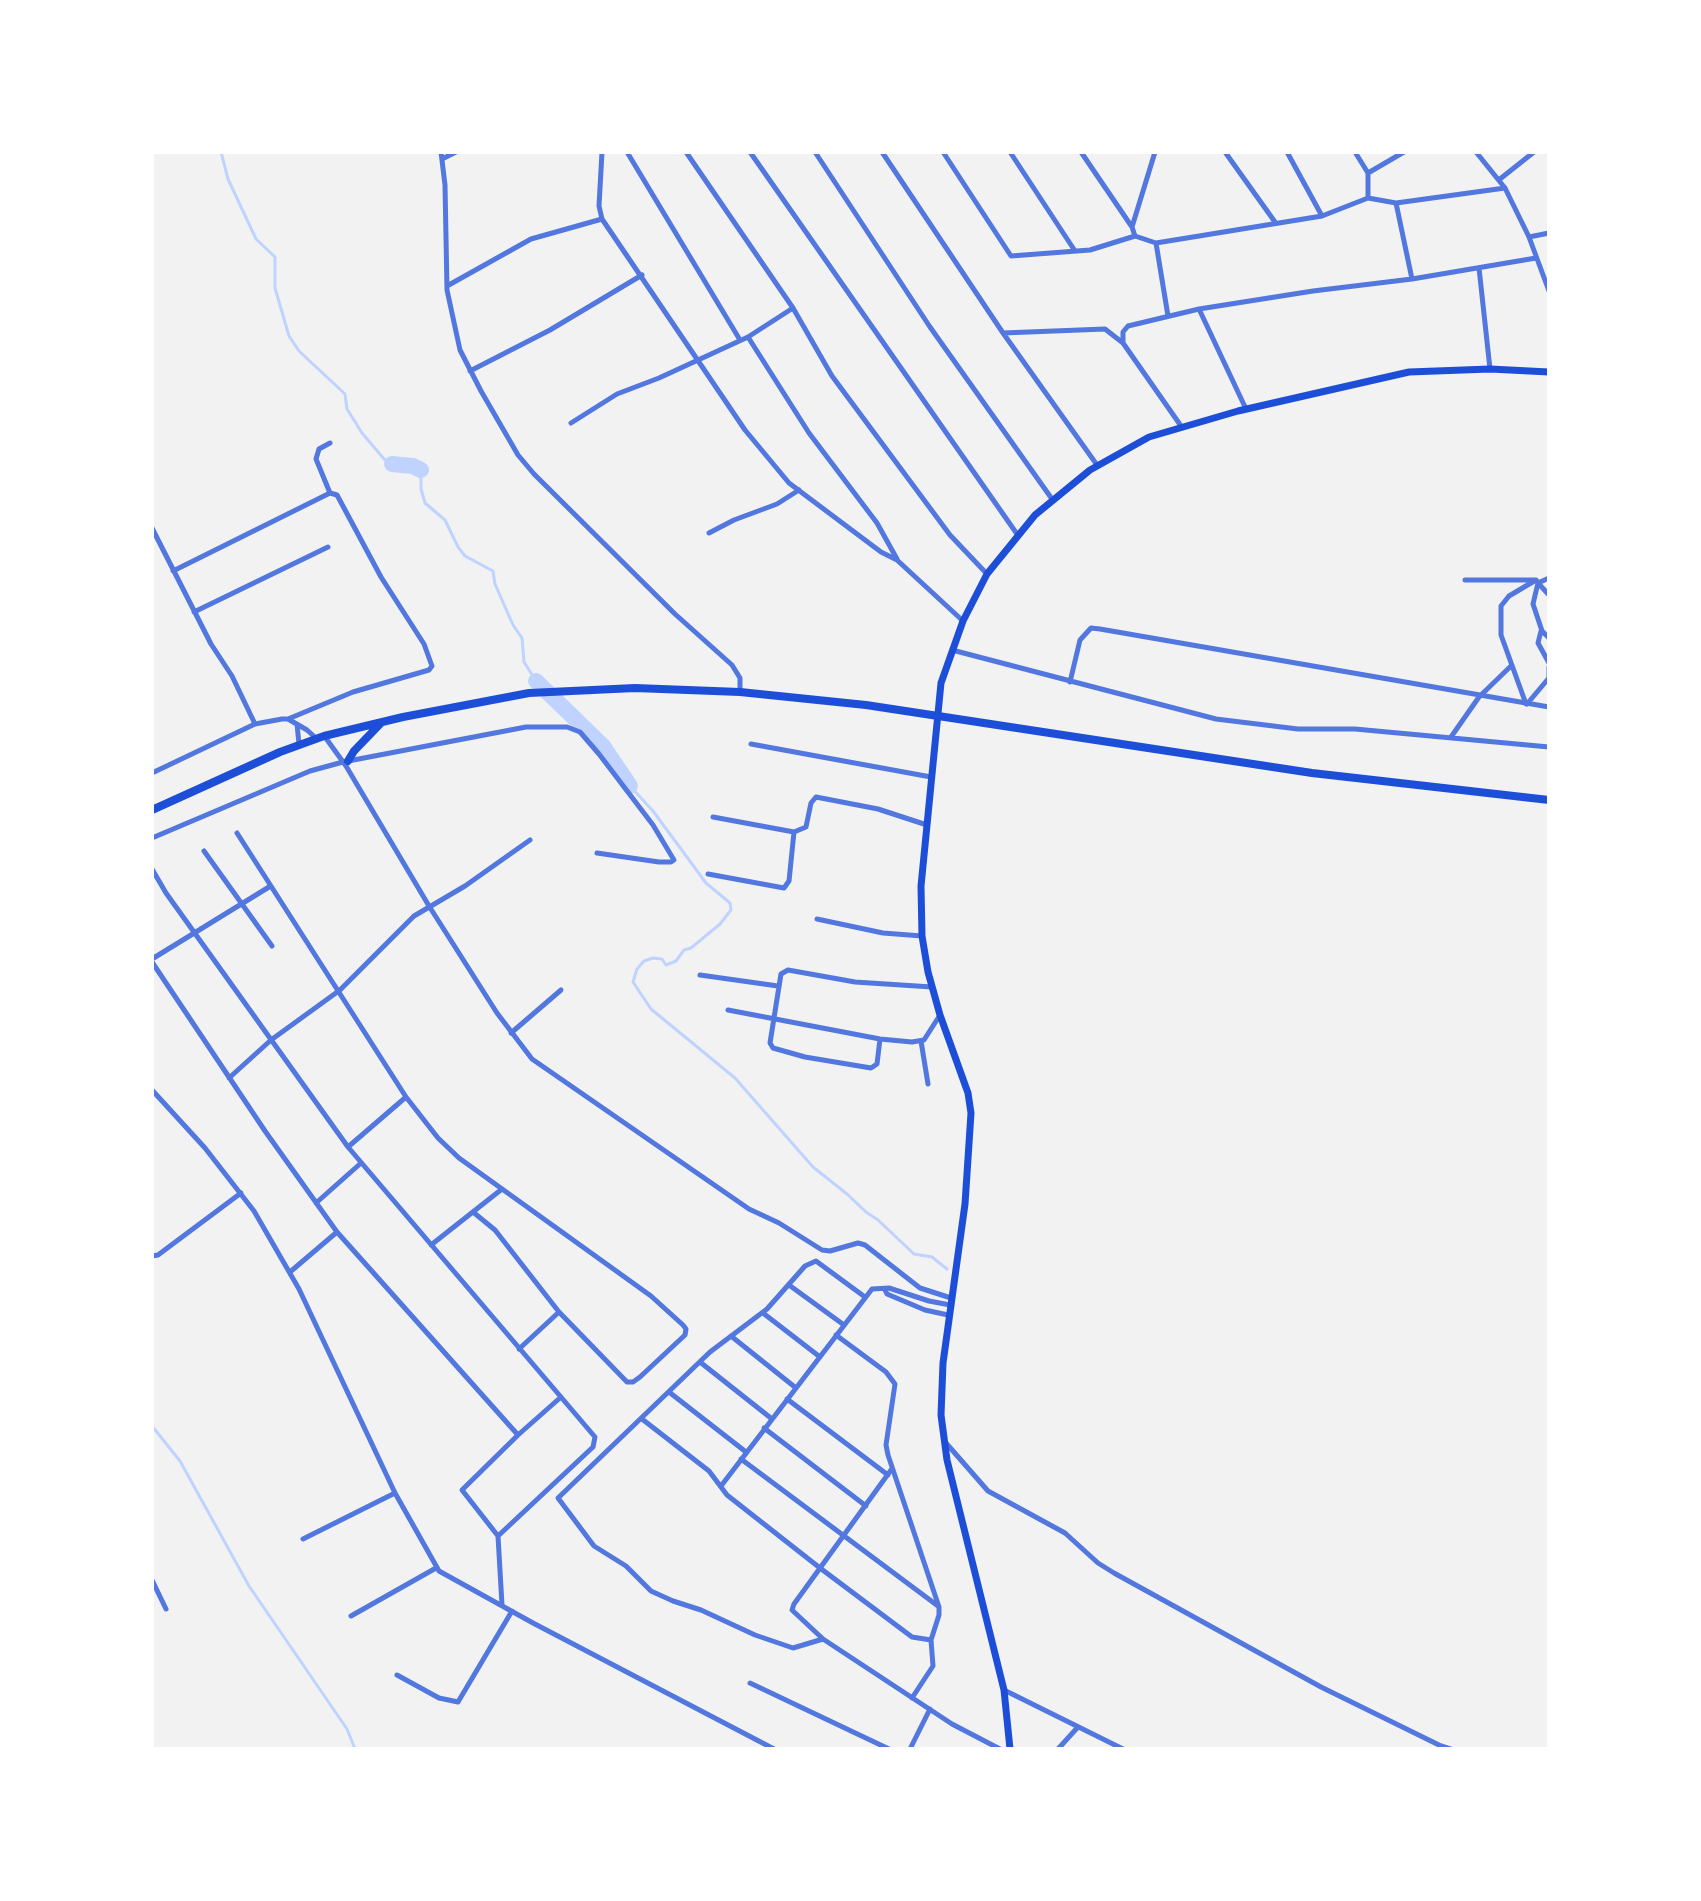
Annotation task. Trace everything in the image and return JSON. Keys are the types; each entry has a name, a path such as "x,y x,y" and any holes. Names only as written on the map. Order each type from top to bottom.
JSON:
{"main road":[{"path":"1010,1749 1004,1690 943,1439 940,1390 965,1204 971,1113 968,1093 932,987 922,936 921,886 941,683 963,621 987,574 1017,534 1052,499 1097,465 1138,442 1181,426 1246,409 1409,372 1490,369 1549,372"},
{"path":"152,810 299,745 382,722 529,693 680,689 866,705 1312,773 1549,800"},
{"path":"346,761 382,722"}],"street":[{"path":"456,152 442,155 447,286 460,350 470,371 526,465 675,614 732,665 740,678 740,692"},
{"path":"602,152 599,206 602,219 745,430 778,472 881,552 897,560 963,621"},
{"path":"627,152 740,340"},
{"path":"686,152 793,308 832,376 950,535 987,574"},
{"path":"750,152 1017,534"},
{"path":"815,152 930,327 1052,499"},
{"path":"882,152 1003,333 1097,465"},
{"path":"943,152 1011,256 1090,250 1135,236 1156,243 1322,216 1368,198 1396,203 1505,188"},
{"path":"1010,152 1075,251"},
{"path":"1081,152 1135,236"},
{"path":"1225,152 1275,222"},
{"path":"1287,152 1322,216"},
{"path":"1355,152 1368,173 1368,198"},
{"path":"1368,173 1404,152"},
{"path":"1476,152 1505,188 1529,237 1549,291"},
{"path":"1500,179 1534,152"},
{"path":"1132,227 1153,153"},
{"path":"1396,203 1412,279"},
{"path":"447,286 531,239 602,219"},
{"path":"1529,237 1549,233"},
{"path":"1156,243 1168,316"},
{"path":"1123,343 1123,332 1128,326 1199,309 1536,258"},
{"path":"1479,268 1490,369"},
{"path":"470,371 550,330 642,275"},
{"path":"571,423 617,394 748,337 793,308"},
{"path":"1199,309 1246,409"},
{"path":"1003,333 1100,327 1123,343 1181,426"},
{"path":"748,337 809,433 877,523 897,560"},
{"path":"330,443 319,449 316,459 330,493"},
{"path":"709,533 777,504 799,490"},
{"path":"152,773 255,724 288,719 353,692 429,670 432,666 424,644 381,577 337,495 330,493 173,571"},
{"path":"152,528 255,724"},
{"path":"194,612 328,547"},
{"path":"1526,705 1501,635 1501,606 1509,596 1549,578"},
{"path":"1465,580 1537,581 1549,595"},
{"path":"1537,581 1533,604 1542,631 1549,638"},
{"path":"1070,682 1080,640 1091,628 1549,707"},
{"path":"1526,705 1549,680 1549,665 1538,643 1542,631"},
{"path":"952,650 1216,719 1298,729 1355,729 1549,747"},
{"path":"1451,737 1479,697 1512,665"},
{"path":"288,719 320,738 346,761 429,906 511,1033 532,1059 737,1202 822,1250 830,1251 858,1243 865,1245 920,1288 950,1301"},
{"path":"297,724 299,745"},
{"path":"152,838 310,771 346,761 526,727 574,728 599,754 644,813 674,860 659,862 597,853"},
{"path":"751,744 931,777"},
{"path":"713,817 794,832 806,827 811,803 816,797 878,809 927,825"},
{"path":"708,874 784,888 789,881 794,832"},
{"path":"237,833 406,1097 448,1148 651,1296 683,1325 686,1332 640,1377 629,1383 559,1312 495,1230 473,1212"},
{"path":"229,1078 271,1040 340,990 414,916 465,886 530,840"},
{"path":"204,851 272,946"},
{"path":"152,869 348,1147 595,1437 593,1447 498,1536"},
{"path":"269,887 152,961 337,1232 518,1435"},
{"path":"817,919 883,933 922,936"},
{"path":"880,1039 877,1064 873,1067 805,1057 771,1047 781,974 788,970 855,982 932,987"},
{"path":"700,975 778,986"},
{"path":"511,1033 561,990"},
{"path":"728,1010 880,1039 921,1041"},
{"path":"928,1084 921,1041 940,1015"},
{"path":"152,1090 241,1193 290,1272 395,1493 436,1568 774,1749"},
{"path":"348,1147 406,1097"},
{"path":"316,1203 361,1163"},
{"path":"431,1245 502,1189"},
{"path":"152,1256 158,1255 241,1193"},
{"path":"290,1272 337,1232"},
{"path":"823,1639 793,1648 651,1591 626,1566 591,1541 558,1498 700,1362 763,1313 805,1266 816,1261 865,1297"},
{"path":"789,1285 844,1325"},
{"path":"721,1486 875,1288 889,1288 929,1301 950,1301"},
{"path":"885,1290 887,1294 925,1310 948,1315"},
{"path":"519,1349 559,1312"},
{"path":"763,1313 820,1357"},
{"path":"836,1335 886,1372 895,1384 886,1445 939,1607 931,1640 933,1666 912,1698"},
{"path":"731,1336 796,1388"},
{"path":"700,1362 772,1419"},
{"path":"669,1392 746,1452"},
{"path":"502,1605 498,1536 462,1490 561,1397"},
{"path":"787,1399 888,1475"},
{"path":"642,1418 698,1462 727,1495 820,1568 912,1637 931,1640"},
{"path":"764,1428 866,1506"},
{"path":"943,1439 988,1491 1065,1533 1106,1568 1321,1687 1451,1749"},
{"path":"741,1459 939,1607"},
{"path":"892,1469 792,1610 823,1639 912,1698 1000,1749"},
{"path":"303,1539 395,1493"},
{"path":"351,1616 436,1568"},
{"path":"152,1580 166,1609"},
{"path":"397,1675 439,1698 458,1702 512,1611"},
{"path":"750,1683 889,1749"},
{"path":"1004,1690 1123,1749"},
{"path":"910,1749 930,1709"},
{"path":"1058,1749 1078,1727"}],"waterway":[{"path":"221,152 228,179 256,239 275,257 275,288 289,336 299,351 345,394 347,409 362,433 392,464"},
{"path":"392,464 421,470"},
{"path":"421,470 425,503 445,520 465,556 493,571 495,584 522,638 524,662 536,681"},
{"path":"536,681 603,746 630,786"},
{"path":"630,786 653,811 706,883 730,903 731,910 720,924 691,948 684,950 676,961 666,965 662,959 644,961 637,969 633,982 651,1009 735,1078 813,1167 914,1254 932,1257 947,1269"},
{"path":"152,1426 180,1461 249,1586 347,1729 355,1749"}]}
